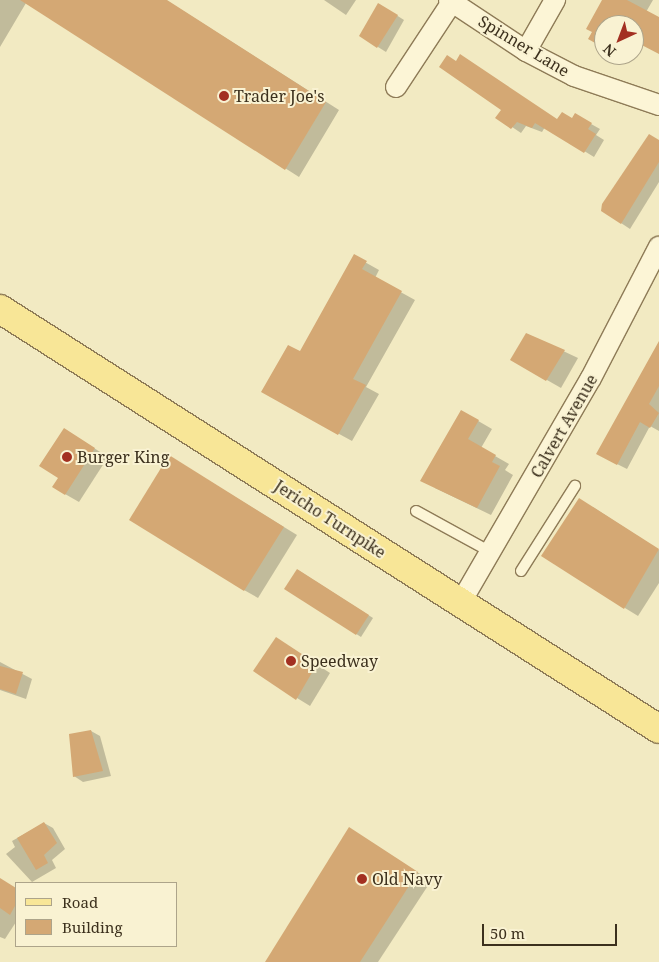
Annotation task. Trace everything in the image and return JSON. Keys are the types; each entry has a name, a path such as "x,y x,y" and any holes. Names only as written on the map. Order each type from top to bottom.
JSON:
{"main road":[{"name":"Jericho Turnpike","path":"0,309 659,729"}],"street":[{"path":"526,51 555,0"},
{"path":"396,87 450,1"},
{"name":"Spinner Lane","path":"450,1 526,51 574,76 659,105"},
{"name":"Calvert Avenue","path":"461,602 591,378 659,247"}],"lane":[{"path":"521,571 575,486"},
{"path":"416,511 491,552"}],"building":[{"path":"20,0 167,0 326,102 285,170"},
{"path":"602,0 627,0 659,17 659,54 644,46 644,15 594,15 594,42 588,39 592,32 586,29"},
{"path":"378,3 398,15 377,48 359,36"},
{"path":"460,54 557,119 562,112 572,118 575,113 592,123 588,129 596,134 584,153 535,123 532,128 517,122 511,129 495,118 501,110 439,67 447,55 456,61"},
{"path":"649,134 659,140 659,162 621,224 601,211 602,204"},
{"path":"354,254 367,261 362,269 402,291 353,379 366,385 338,435 261,392 288,345 300,351"},
{"path":"526,333 565,350 546,381 510,360"},
{"path":"659,341 659,386 649,404 659,413 650,428 640,422 617,465 596,454"},
{"path":"461,410 479,420 468,439 496,455 492,462 500,466 477,508 420,481"},
{"name":"Burger King","path":"64,428 95,448 65,495 52,487 58,478 39,466"},
{"path":"169,455 284,527 244,591 129,520"},
{"path":"579,498 659,549 624,609 541,556"},
{"path":"297,569 369,615 356,635 284,589"},
{"path":"276,637 317,664 296,700 253,671"},
{"path":"0,666 23,672 16,694 0,689"},
{"path":"91,730 103,771 73,777 69,734"},
{"path":"44,822 57,843 44,855 48,863 36,870 17,838"},
{"path":"349,827 418,872 360,962 265,962"},
{"path":"0,878 15,887 15,906 10,915 0,908"}],"place":[{"name":"Trader Joe's","path":"224,96"},
{"name":"Burger King","path":"67,457"},
{"name":"Speedway","path":"291,661"},
{"name":"Old Navy","path":"362,879"}]}
